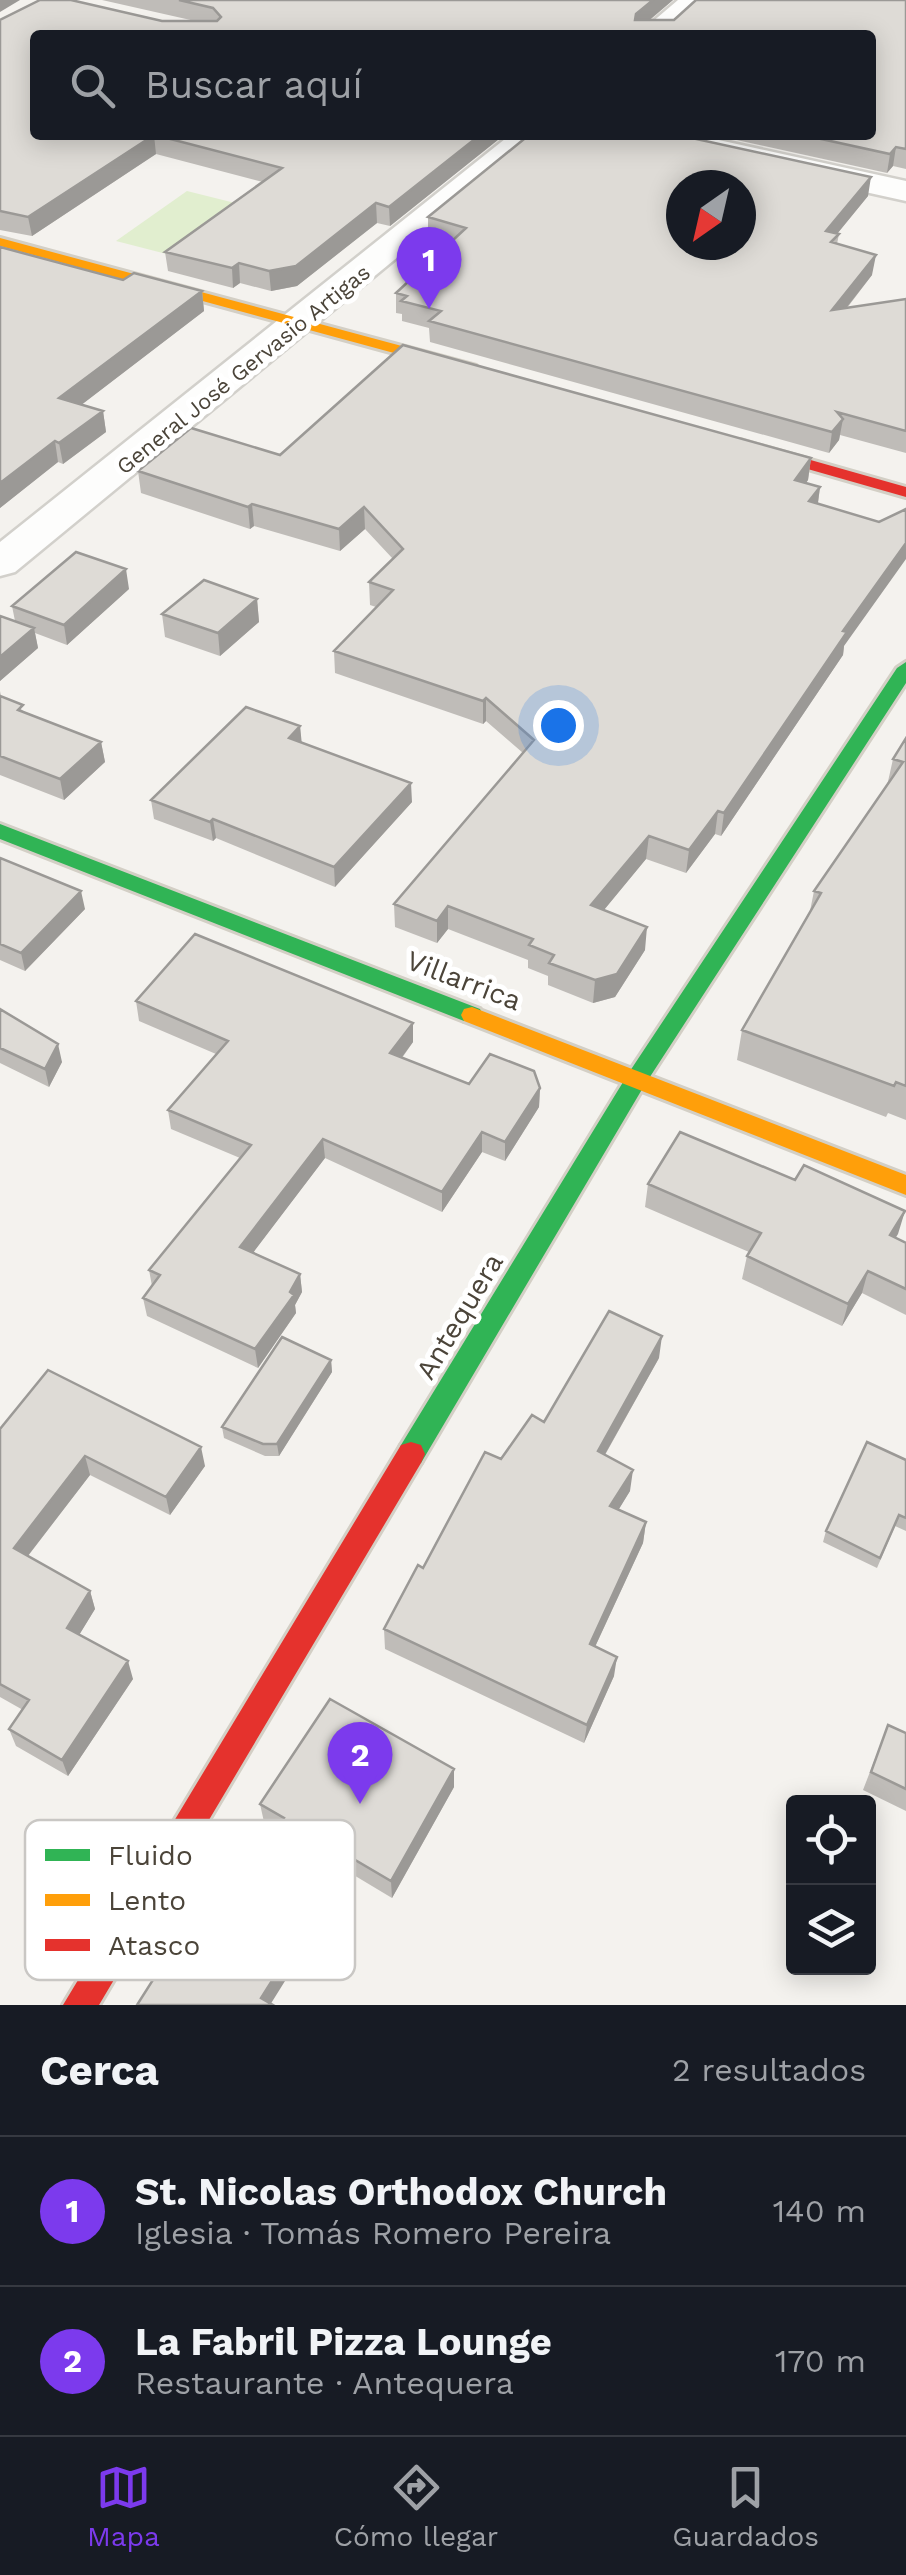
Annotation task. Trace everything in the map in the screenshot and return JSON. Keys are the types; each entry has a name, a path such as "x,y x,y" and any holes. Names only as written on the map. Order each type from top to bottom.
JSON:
{"street":[{"path":"658,30 694,0"},
{"name":"General José Gervasio Artigas","path":"0,563 304,322 524,140"},
{"path":"676,140 906,191"},
{"path":"0,242 492,375"},
{"path":"718,438 906,492"},
{"name":"Antequera","path":"191,1820 636,1080 906,668"},
{"name":"Villarrica","path":"0,831 906,1185"},
{"name":"Antequera","path":"80,2005 95,1980"}],"green space":[{"path":"187,191 255,208 186,259 116,241"}],"building":[{"path":"40,0 71,0 162,21 217,21 221,17 213,8 179,0 653,0 636,14 635,20 674,20 696,0 906,0 906,149 896,147 890,154 826,140 876,140 876,30 30,30 30,140 146,140 28,217 0,211 0,20"},
{"path":"174,140 474,140 389,207 376,203 296,266 269,271 239,263 232,268 165,252 282,168"},
{"path":"523,140 701,140 871,177 826,231 839,234 831,242 876,255 832,310 906,299 906,431 837,412 843,419 832,432 429,321 441,311 401,301 407,296 396,293 466,228 428,217"},
{"path":"0,247 123,280 134,273 202,291 59,398 103,411 0,483"},
{"path":"403,345 811,458 795,480 820,487 809,501 879,522 906,509 906,543 843,631 847,632 724,813 718,811 689,850 649,836 591,905 647,927 617,974 595,980 549,963 554,955 529,945 533,939 448,906 437,921 394,904 534,740 486,698 483,701 334,651 393,590 369,582 403,549 364,507 339,529 252,504 248,507 138,471 191,428 280,455"},
{"path":"76,552 126,569 64,625 12,606"},
{"path":"204,580 257,599 218,633 162,614"},
{"path":"0,616 34,628 0,657"},
{"path":"0,696 23,705 18,710 101,742 60,779 0,756"},
{"path":"246,707 300,726 289,738 411,783 334,867 213,819 210,822 151,800"},
{"path":"906,738 906,1086 896,1082 894,1086 742,1030 821,893 814,891 903,762 893,759"},
{"path":"0,858 81,891 21,953 0,944"},
{"path":"195,934 413,1023 390,1053 469,1084 490,1054 534,1071 540,1088 505,1142 482,1132 442,1192 323,1139 240,1247 300,1274 290,1292 294,1295 255,1349 143,1298 160,1275 149,1270 251,1145 168,1110 228,1041 136,1001"},
{"path":"0,1009 58,1044 45,1069 0,1048"},
{"path":"680,1132 795,1180 804,1165 905,1211 890,1235 906,1243 906,1289 868,1271 848,1304 747,1256 761,1233 648,1184"},
{"path":"609,1311 662,1336 598,1451 633,1470 610,1506 646,1522 590,1644 617,1657 587,1725 384,1629 418,1565 423,1568 485,1452 501,1459 532,1415 544,1422"},
{"path":"282,1337 331,1360 277,1444 263,1444 222,1427"},
{"path":"48,1370 201,1447 166,1497 85,1456 14,1548 90,1591 67,1628 128,1661 62,1760 9,1729 29,1700 0,1684 0,1429"},
{"path":"867,1442 906,1460 906,1518 899,1515 880,1558 826,1531"},
{"path":"330,1699 454,1769 391,1881 355,1860 355,1820 283,1820 260,1804"},
{"path":"888,1725 906,1733 906,1789 871,1772"},
{"path":"153,1980 272,1980 261,1998 273,2005 137,2005"}],"traffic: fast":[{"path":"411,1454 636,1080 906,668"},
{"path":"0,831 472,1015"}],"traffic: slow":[{"path":"0,242 470,369"},
{"path":"472,1015 906,1185"}],"traffic: jam":[{"path":"740,445 906,492"},
{"path":"191,1820 411,1454"},
{"path":"80,2005 95,1980"}],"place":[{"name":"St. Nicolas Orthodox Church","path":"429,309"},
{"name":"La Fabril Pizza Lounge","path":"360,1804"}]}
